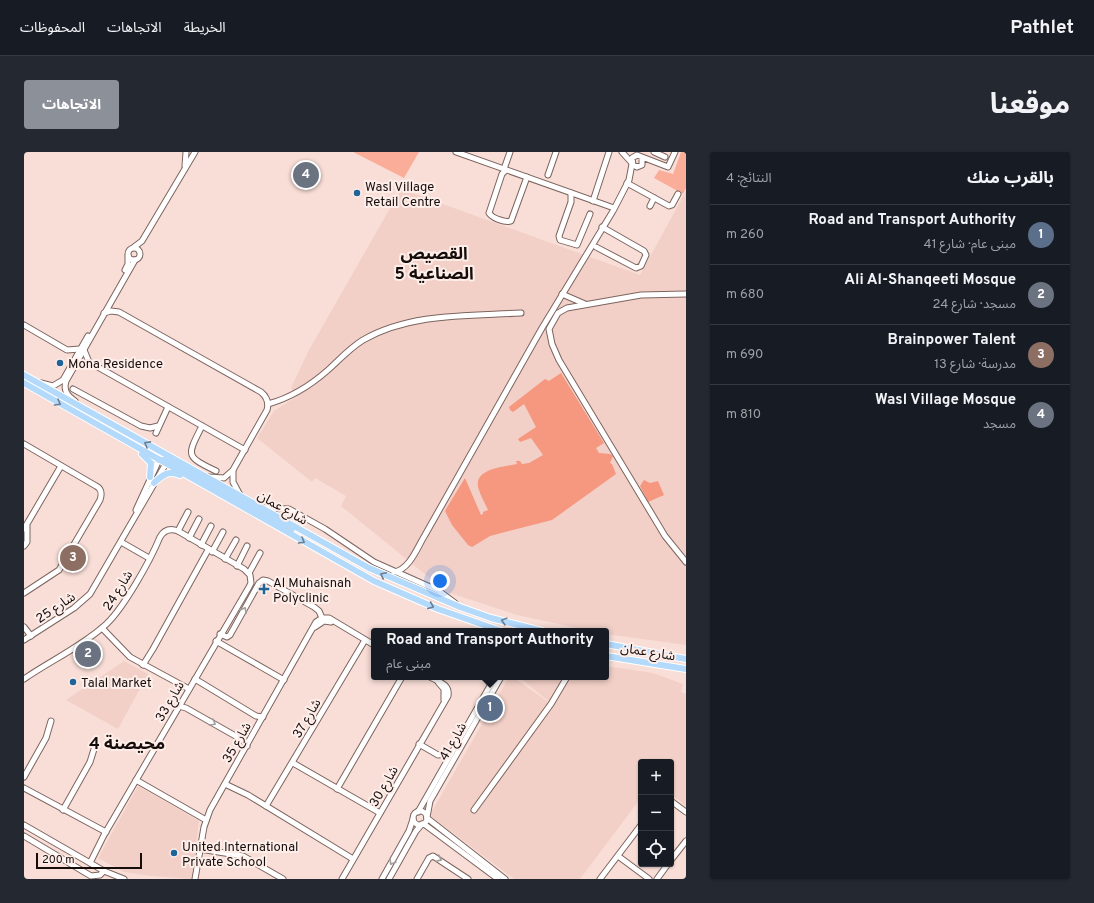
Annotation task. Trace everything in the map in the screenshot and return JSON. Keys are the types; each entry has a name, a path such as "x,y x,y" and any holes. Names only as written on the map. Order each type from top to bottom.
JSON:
{"main road":[{"name":"شارع عمان","path":"24,375 168,460 201,484 374,581 438,609 492,628"},
{"path":"24,384 159,460 168,460 280,523 314,537"},
{"path":"127,442 149,460 152,468 150,478"},
{"name":"شارع عمان","path":"168,460 206,476 369,568 460,607 519,628"},
{"path":"154,483 162,475 171,472 201,484"},
{"path":"476,623 481,628"},
{"name":"شارع عمان","path":"609,645 686,659"},
{"name":"شارع عمان","path":"609,656 686,669"}],"street":[{"path":"184,169 186,152"},
{"path":"190,152 195,152"},
{"path":"82,350 127,266 128,250 141,243 195,152"},
{"path":"457,152 605,205 614,210"},
{"path":"510,152 489,214 491,216 507,222 511,221 527,177"},
{"path":"548,175 556,152"},
{"path":"593,201 609,152"},
{"path":"622,152 631,163 640,166 658,164"},
{"path":"628,152 669,167 676,152"},
{"path":"654,152 665,157"},
{"path":"628,181 631,163 635,155"},
{"path":"394,572 407,565 562,294 602,227 614,210 628,181 640,166 642,157"},
{"path":"628,181 670,207 678,194"},
{"path":"571,193 571,202 559,238 560,240 575,246 578,244 590,214"},
{"path":"650,206 654,198"},
{"path":"37,382 51,386 57,385 63,380 135,260 139,257 154,222"},
{"path":"596,247 636,268 641,266 646,255 644,251 602,227"},
{"path":"134,247 140,252"},
{"path":"128,256 135,260"},
{"path":"562,294 578,302 588,304"},
{"path":"686,294 640,295 564,309 556,315 549,329 554,350 665,536 686,562"},
{"path":"112,300 119,312"},
{"path":"104,313 111,311 119,312 261,392 267,401 266,412 233,470 224,478 206,476"},
{"path":"267,401 283,398 317,379 357,344 390,328 413,322 434,319 520,313"},
{"path":"24,325 65,349 74,351 82,350"},
{"path":"65,349 74,363"},
{"path":"82,350 89,362 245,450"},
{"path":"74,363 89,362"},
{"path":"74,363 66,381 65,388 69,396 81,408"},
{"path":"73,389 142,426 150,428 158,426"},
{"path":"156,433 168,407"},
{"path":"202,426 192,446 191,454 196,461 216,471"},
{"path":"24,444 91,483 98,494 96,506 58,570 24,593"},
{"name":"شارع 25","path":"131,524 159,460"},
{"name":"شارع 25","path":"27,638 86,599 95,588 168,460"},
{"path":"24,546 26,544 26,528 61,466"},
{"path":"233,470 233,482 240,495"},
{"path":"264,508 289,509 325,529 366,557 394,572 441,592 460,607"},
{"path":"188,512 180,532 248,573 260,553"},
{"path":"189,538 199,519"},
{"path":"201,545 212,526"},
{"name":"شارع 24","path":"24,679 103,627 122,605 157,542 167,533 180,532"},
{"path":"144,665 199,567 223,532"},
{"path":"225,559 236,540"},
{"path":"121,541 149,557"},
{"path":"238,567 247,546"},
{"path":"407,565 410,579"},
{"path":"238,567 246,576 246,590"},
{"name":"شارع 33","path":"89,862 251,583 248,573"},
{"path":"220,634 227,637 230,635 259,583 263,580 268,581 314,608 320,613 322,618"},
{"path":"312,631 316,622 322,618 329,618 371,643"},
{"path":"312,631 318,624 324,621 336,623"},
{"path":"103,627 128,656 188,690"},
{"path":"24,628 27,638"},
{"name":"شارع 35","path":"196,879 196,870 206,820 312,631"},
{"path":"24,632 27,638"},
{"name":"شارع 37","path":"268,807 364,639"},
{"path":"216,641 284,680"},
{"path":"195,679 256,716 263,717"},
{"path":"337,788 400,680"},
{"name":"شارع 30","path":"342,879 443,703 444,692 435,680"},
{"name":"شارع 41","path":"418,812 493,680"},
{"name":"شارع 41","path":"427,817 430,801 499,680"},
{"path":"474,810 551,704 565,680"},
{"path":"179,706 186,708 239,738 245,742 247,746"},
{"path":"24,777 46,738 51,721"},
{"path":"419,744 438,755 442,761 443,767"},
{"path":"63,810 90,762 95,746"},
{"path":"438,755 451,753"},
{"path":"293,763 380,813"},
{"path":"136,780 206,820"},
{"path":"226,783 354,857"},
{"path":"24,788 105,834"},
{"path":"674,803 686,812"},
{"path":"382,879 409,831 415,814 418,812 423,812 427,817 505,879"},
{"path":"389,879 416,831 427,817"},
{"path":"413,819 416,824 423,824 498,879"},
{"path":"24,825 115,878 124,879"},
{"path":"600,879 638,829"},
{"path":"24,836 91,876 100,875 104,871"},
{"path":"674,856 686,841"},
{"path":"200,851 246,858 282,879"},
{"path":"417,879 429,858 434,856 468,879"},
{"path":"618,856 649,879"},
{"path":"657,879 666,867"}],"shaded area":[{"path":"353,152 419,152 404,178"},
{"path":"681,152 686,152 686,188 683,194 654,178 659,170 673,174"},
{"name":"القصيص الصناعية 5","path":"401,189 640,275 686,191 686,645 609,634 609,628 576,628 517,615 447,592 341,506 346,496 315,478 312,482 257,438 274,411 296,397 291,388 309,350"},
{"path":"561,373 604,443 596,448 599,453 610,454 613,456 610,463 612,464 616,474 552,520 490,536 472,547 468,545 452,525 445,511 446,509 465,478 481,515 483,514 483,512 488,510 480,493 478,483 484,473 497,468 517,464 516,461 520,461 522,464 529,463 543,455 531,438 520,442 518,439 536,427 524,404 513,412 509,407 545,379 549,381"},
{"path":"644,480 650,483 658,481 664,495 648,502 640,486"},
{"path":"124,661 148,674 118,729 66,700"},
{"path":"609,666 653,673 683,684 681,692 686,694 686,806 674,796 674,759 638,759 638,802 580,879 514,879 432,817 431,813 507,680 517,680 558,709 523,680 609,680"},
{"path":"138,786 199,821 192,879 151,876 124,872 98,858"}],"place":[{"name":"Wasl Village Mosque","path":"306,175"},
{"name":"Wasl Village Retail Centre","path":"357,193"},
{"name":"Mona Residence","path":"60,363"},
{"name":"Brainpower Talent","path":"73,558"},
{"name":"Al Muhaisnah Polyclinic","path":"264,589"},
{"name":"Ali Al-Shanqeeti Mosque","path":"88,654"},
{"name":"Talal Market","path":"73,682"},
{"name":"Road and Transport Authority","path":"490,708"},
{"name":"United International Private School","path":"174,853"}],"district":[{"name":"القصيص الصناعية 5","path":"434,263"},
{"name":"محيصنة 4","path":"127,743"}]}
